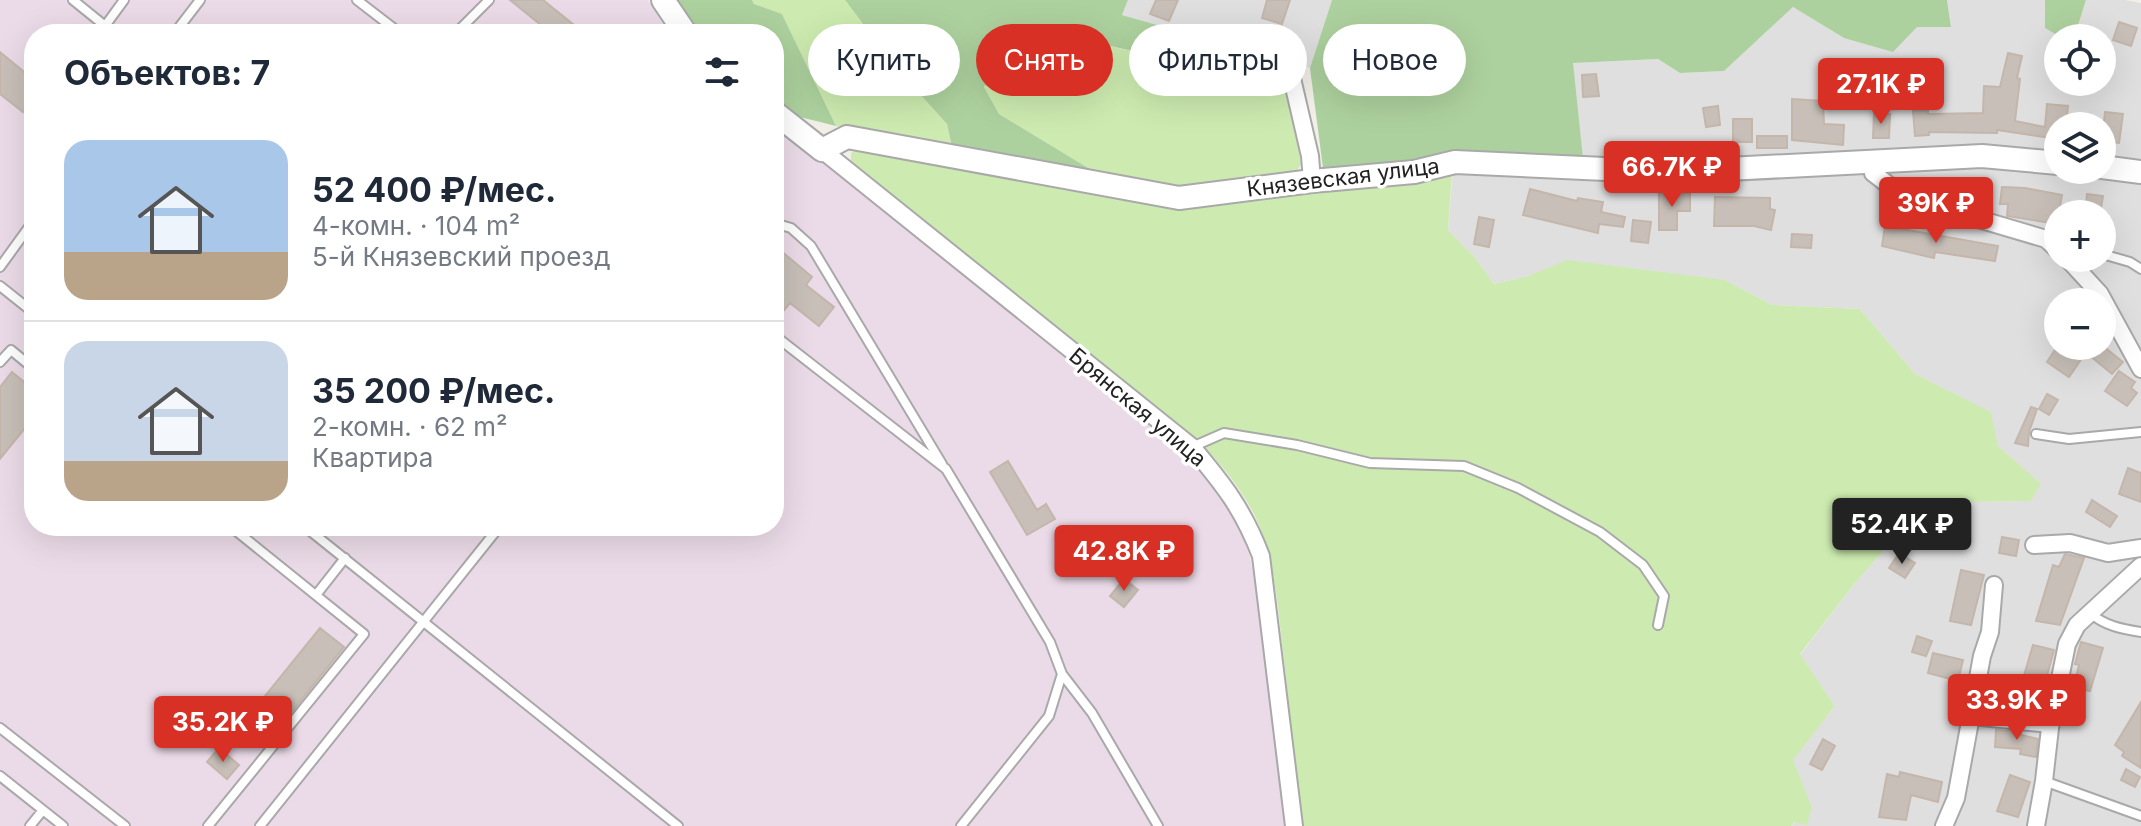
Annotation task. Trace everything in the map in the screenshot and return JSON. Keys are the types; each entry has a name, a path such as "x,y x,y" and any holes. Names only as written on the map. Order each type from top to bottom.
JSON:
{"street":[{"path":"663,0 679,24"},
{"path":"1296,96 1310,156 1312,181"},
{"name":"Брянская улица","path":"784,120 1192,447 1231,493 1247,521 1261,556 1294,826"},
{"name":"Князевская улица","path":"822,150 847,137 1179,198 1414,172 1455,162 1670,172 1982,156 2044,162"},
{"path":"1872,162 1873,173 1888,188 1904,197 2044,241"},
{"path":"2116,169 2141,172"},
{"path":"2080,272 2100,294 2141,369"},
{"path":"2034,545 2070,543 2108,553 2141,548"},
{"path":"2036,826 2050,728 2067,644 2077,625 2141,566"},
{"path":"1944,826 1956,798 1982,656 1990,632 1994,585"}],"lane":[{"path":"73,0 103,24"},
{"path":"106,24 124,0"},
{"path":"182,24 200,0"},
{"path":"357,0 388,24"},
{"path":"465,24 489,0"},
{"path":"784,226 791,228 811,246 1050,642 1062,674 1092,713 1158,826"},
{"path":"0,267 24,234"},
{"path":"2116,258 2141,269"},
{"path":"0,286 24,305"},
{"path":"784,343 946,469"},
{"path":"0,362 11,350 24,361"},
{"path":"2036,434 2069,439 2141,432"},
{"path":"1192,447 1224,433 1297,445 1370,463 1464,466 1518,488 1600,532 1643,565 1664,596 1658,625"},
{"path":"208,826 364,634 242,536"},
{"path":"317,536 678,826"},
{"path":"260,826 492,536"},
{"path":"316,595 345,558"},
{"path":"2090,613 2118,629 2141,632"},
{"path":"961,826 1049,716 1062,674"},
{"path":"1971,720 2050,728"},
{"path":"0,728 125,826"},
{"path":"0,776 63,826"},
{"path":"2044,781 2141,816"},
{"path":"30,826 43,810"}],"shaded area":[{"path":"0,0 648,0 664,24 24,24 24,536 784,536 784,131 1185,452 1205,473 1240,526 1250,558 1259,603 1285,826 0,826"},
{"path":"1128,0 1332,0 1310,68 1307,67 1307,24 1154,24 1122,15"},
{"path":"1947,0 2045,0 2044,96 2116,96 2116,24 2078,24 2086,0 2141,3 2141,164 2116,161 2116,112 2044,112 2044,156 1727,164 1583,158 1572,63 1658,59 1680,73 1724,71 1793,7 1844,38 1917,27 1951,26"},
{"path":"1983,163 2044,170 2044,184 2116,184 2116,177 2141,180 2141,363 2116,325 2116,288 2092,288 2081,272 2116,272 2116,200 2044,200 2044,240 1906,196 1889,182 1888,170"},
{"path":"1453,169 1856,172 2043,243 2044,272 2074,272 2087,288 2044,288 2044,360 2116,360 2116,332 2141,376 2141,562 2073,623 2032,826 1791,826 1812,808 1792,760 1835,706 1800,655 1894,538 1942,535 1963,502 2031,501 2040,484 1998,446 1990,412 1915,374 1860,309 1772,305 1725,280 1528,276 1494,284 1448,230"},
{"path":"2141,571 2141,826 2044,826 2061,689 2080,629"}],"green space":[{"path":"676,0 752,0 754,4 782,14 808,68 808,96 822,96 836,126 800,117 784,105 784,24 694,24"},
{"path":"752,0 845,0 863,24 808,24 808,68 782,14 754,4"},
{"path":"845,0 1128,0 1122,15 1154,24 1129,24 1129,50 1113,47 1113,24 976,24 976,96 989,96 999,114 1098,174 952,147 947,124 922,96 960,96 960,24 863,24"},
{"path":"1332,0 1947,0 1951,27 1917,27 1893,52 1844,38 1793,7 1724,71 1680,73 1658,59 1573,63 1583,158 1455,157 1323,168 1310,68 1323,28 1323,96 1466,96 1466,24 1324,24"},
{"path":"2045,0 2086,0 2078,24 2045,24"},
{"path":"1113,47 1129,51 1129,96 1289,96 1301,164 1295,174 1179,190 1098,174 999,114 989,96 1113,96"},
{"path":"822,96 922,96 947,124 952,147 836,126"},
{"path":"861,147 1180,206 1452,173 1448,230 1494,284 1528,276 1567,260 1725,280 1772,305 1860,309 1915,374 1991,412 1998,446 2041,484 2031,501 1963,502 1942,535 1894,538 1800,654 1835,706 1793,760 1812,808 1807,825 1795,822 1791,826 1302,826 1275,587 1262,533 1242,493 1191,434 851,161 851,153"}],"building":[{"path":"510,0 543,0 573,24 540,24"},
{"path":"1156,0 1178,0 1169,21 1150,14"},
{"path":"1267,0 1290,0 1282,24 1262,18"},
{"path":"2119,22 2137,28 2131,46 2116,41"},
{"path":"0,52 24,72 24,111 0,94"},
{"path":"2008,53 2022,56 2017,78 2020,79 2015,121 2044,127 2044,137 1997,130 1997,133 1929,132 1929,135 1915,136 1913,111 1928,110 1928,114 1983,113 1984,86 2000,87"},
{"path":"1596,74 1599,96 1583,97 1582,75"},
{"path":"1792,99 1823,101 1824,124 1844,125 1843,145 1792,140"},
{"path":"2047,104 2068,106 2067,112 2046,112"},
{"path":"1718,106 1720,125 1706,127 1703,108"},
{"path":"1874,113 1890,114 1889,138 1873,138"},
{"path":"2116,113 2123,114 2119,143 2116,143"},
{"path":"1733,119 1752,119 1752,142 1733,142"},
{"path":"1757,136 1787,136 1787,148 1757,148"},
{"path":"1953,184 1969,184 1969,200 1953,199"},
{"path":"2002,187 2062,195 2061,200 2044,200 2044,222 2007,216 2008,204 2000,204"},
{"path":"1530,189 1577,201 1578,198 1603,202 1601,212 1625,217 1623,227 1599,224 1598,233 1523,215"},
{"path":"1659,192 1690,193 1690,211 1677,211 1677,230 1659,230"},
{"path":"2087,194 2103,196 2102,200 2086,200"},
{"path":"1715,197 1770,198 1770,209 1775,210 1771,230 1754,226 1714,226"},
{"path":"1479,217 1494,220 1489,247 1474,244"},
{"path":"1633,220 1651,222 1648,243 1631,241"},
{"path":"1885,226 1998,246 1995,261 1935,252 1934,258 1882,246"},
{"path":"1792,234 1812,235 1811,248 1791,247"},
{"path":"784,253 812,277 806,285 834,307 819,326 790,303 784,310"},
{"path":"2116,356 2123,362 2112,374 2095,360 2116,360"},
{"path":"2048,360 2081,360 2069,377"},
{"path":"2119,371 2135,382 2131,388 2137,393 2127,406 2105,391"},
{"path":"12,372 24,382 24,429 0,459 0,387"},
{"path":"2047,394 2058,400 2049,415 2039,409"},
{"path":"2031,407 2037,409 2028,446 2015,443"},
{"path":"1008,461 1037,510 1046,504 1055,519 1027,535 990,472"},
{"path":"2128,468 2141,473 2141,502 2119,494"},
{"path":"2092,500 2117,516 2110,527 2086,512"},
{"path":"2002,537 2019,540 2016,556 1999,553"},
{"path":"1899,553 1915,563 1905,578 1889,568"},
{"path":"2065,554 2084,558 2060,625 2036,621 2053,565 2059,567"},
{"path":"1961,570 1984,575 1971,625 1950,621"},
{"path":"1124,579 1138,590 1124,607 1110,596"},
{"path":"320,628 344,647 268,741 244,722"},
{"path":"1917,636 1932,641 1926,656 1912,652"},
{"path":"2081,642 2103,648 2090,691 2074,687 2079,665 2075,664"},
{"path":"2033,645 2054,650 2042,694 2020,689"},
{"path":"1933,653 1963,660 1958,681 1928,673"},
{"path":"2141,702 2141,768 2122,756 2124,752 2115,745"},
{"path":"1996,730 2021,732 2021,735 2038,739 2036,757 2020,754 2021,749 1995,747"},
{"path":"1823,739 1835,746 1822,770 1810,764"},
{"path":"219,748 239,765 227,779 207,762"},
{"path":"2126,769 2140,777 2135,787 2121,780"},
{"path":"1900,772 1942,782 1938,802 1911,795 1906,820 1879,817 1887,774 1899,777"},
{"path":"2010,775 2030,782 2018,817 1997,811"}]}
